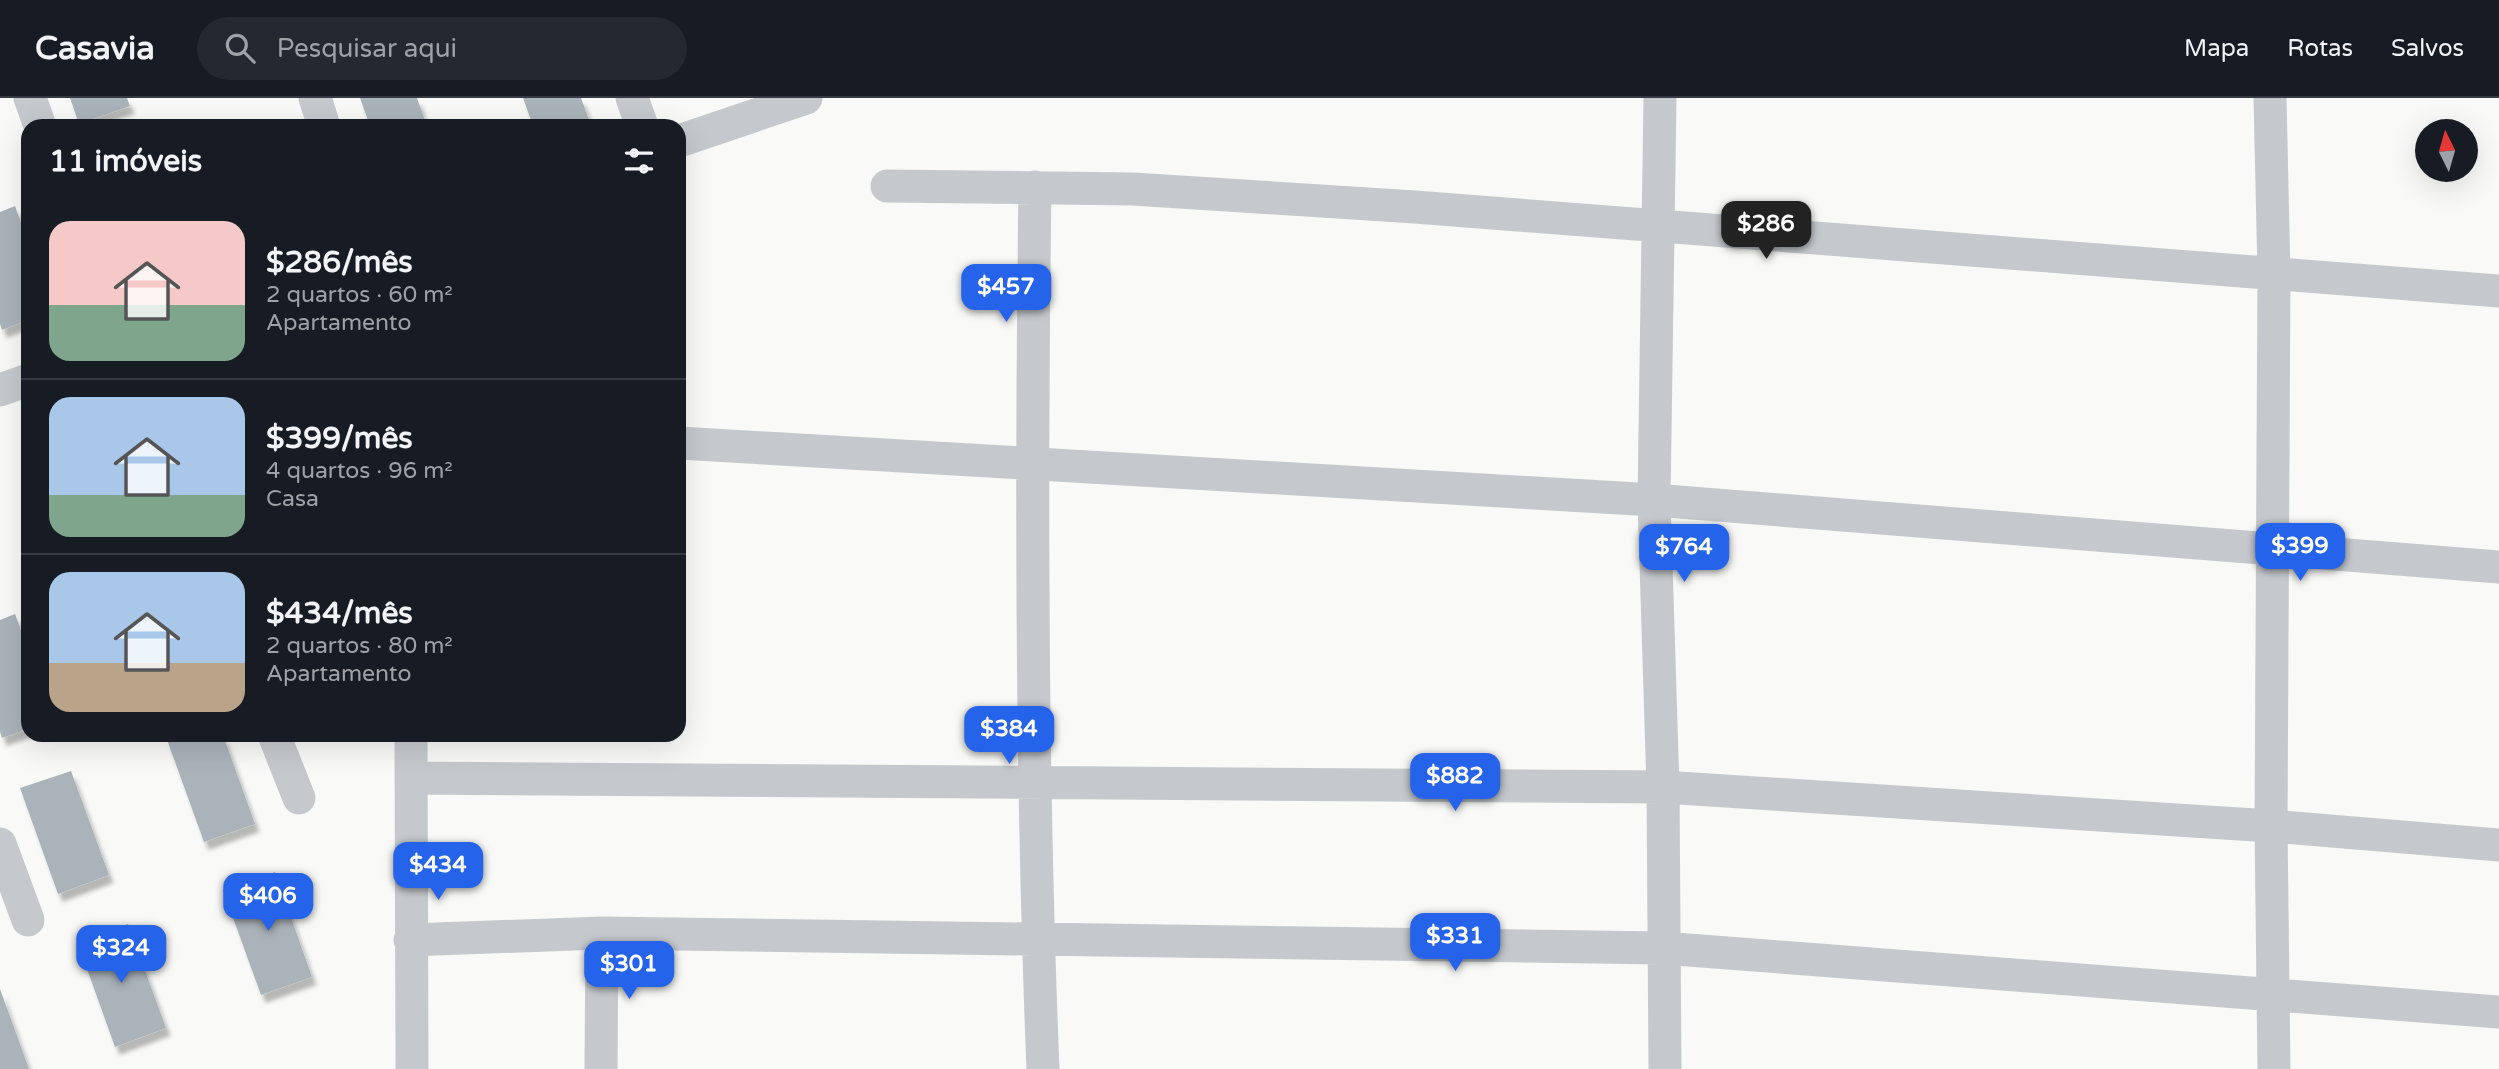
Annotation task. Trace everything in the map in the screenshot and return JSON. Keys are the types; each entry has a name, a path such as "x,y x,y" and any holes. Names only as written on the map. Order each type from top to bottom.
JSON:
{"street":[{"path":"30,98 38,119"},
{"path":"315,98 322,119"},
{"path":"632,98 640,119"},
{"path":"686,139 806,98"},
{"path":"1660,98 1654,500 1663,788 1662,948 1665,1069"},
{"path":"2270,98 2274,274 2271,826 2274,1069"},
{"path":"887,187 1133,189 1657,225 2499,291"},
{"path":"1035,187 1031,462 1038,939 1043,1069"},
{"path":"0,390 21,382"},
{"path":"686,443 1654,500 2499,567"},
{"path":"277,742 299,798"},
{"path":"411,742 412,1069"},
{"path":"411,778 1663,788 2271,826 2499,845"},
{"path":"0,844 28,920"},
{"path":"410,940 602,933 1662,948 2499,1012"},
{"path":"601,1069 602,933"}],"building":[{"path":"70,98 127,98 130,106 93,119 77,119"},
{"path":"360,98 417,98 424,119 368,119"},
{"path":"523,98 581,98 589,119 530,119"},
{"path":"15,206 21,223 21,323 2,330 0,324 0,212"},
{"path":"15,614 21,630 21,731 2,738 0,732 0,620"},
{"path":"168,742 226,742 255,824 204,842"},
{"path":"71,771 109,875 58,894 20,788"},
{"path":"275,872 312,977 261,995 223,890"},
{"path":"128,924 166,1028 115,1047 77,941"},
{"path":"0,989 29,1069 0,1069"}]}
